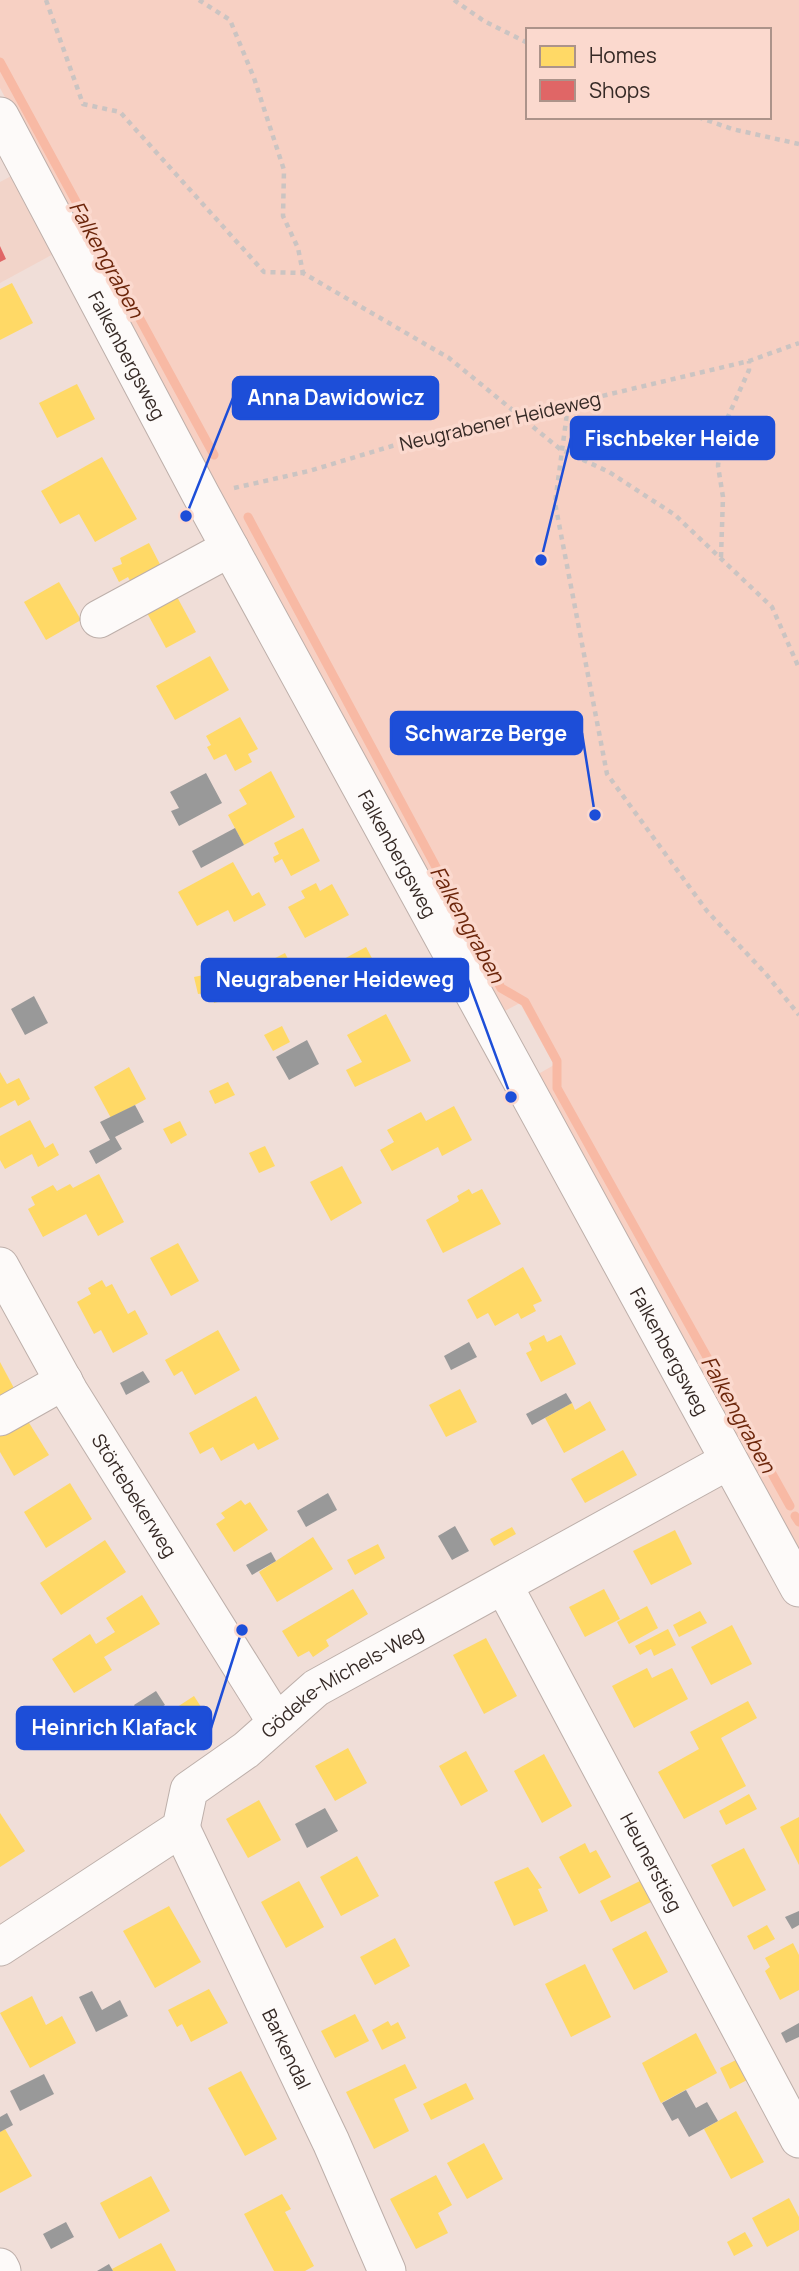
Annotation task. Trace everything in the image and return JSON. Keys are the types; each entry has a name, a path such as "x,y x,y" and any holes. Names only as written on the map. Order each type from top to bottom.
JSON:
{"street":[{"name":"Falkenbergsweg","path":"0,116 201,495 799,1588"},
{"path":"100,619 230,548"},
{"name":"Störtebekerweg","path":"0,1266 64,1381 276,1722"},
{"path":"0,1417 64,1381"},
{"name":"Gödeke-Michels-Weg","path":"180,1828 189,1790 246,1750 316,1688 728,1461"},
{"name":"Heunerstieg","path":"504,1586 799,2139"},
{"path":"0,1947 180,1828"},
{"name":"Barkendal","path":"180,1828 331,2142 387,2271"}],"path":[{"path":"46,0 83,104 120,112 264,272 303,273 449,358 560,449 609,472 675,515 772,607 799,668"},
{"path":"199,0 230,20 254,78 284,170 283,216 298,248 303,273"},
{"path":"454,0 484,21 526,42"},
{"path":"704,119 732,129 799,144"},
{"name":"Neugrabener Heideweg","path":"201,495 749,361 799,343"},
{"path":"720,558 723,497 718,466 722,430 749,370 749,361"},
{"path":"568,406 560,449 555,503 607,774 706,911 766,974 799,1015"}],"shaded area":[{"path":"0,0 799,0 799,1563 533,1077 554,1065 520,1003 499,1014 0,88"},
{"path":"15,174 57,252 0,283 0,182"}],"building: Homes":[{"path":"12,283 33,323 0,340 0,289"},
{"path":"77,384 95,419 57,438 39,403"},
{"path":"102,457 137,519 95,542 79,514 60,524 41,491"},
{"path":"149,543 167,578 136,593 128,577 119,582 112,568 122,564 120,558"},
{"path":"59,582 81,620 46,640 24,602"},
{"path":"176,595 196,632 166,648 146,611"},
{"path":"210,656 229,690 175,720 156,686"},
{"path":"240,717 258,749 248,754 252,762 235,771 226,754 214,760 207,747 211,745 206,736"},
{"path":"271,771 295,817 244,845 228,815 247,804 239,790"},
{"path":"303,828 320,861 291,876 282,859 275,863 273,857 279,854 274,843"},
{"path":"233,862 252,896 259,892 266,905 234,922 228,910 197,926 178,892"},
{"path":"316,883 320,891 332,884 349,915 305,938 288,907 305,898 301,891"},
{"path":"366,947 383,979 344,1000 327,968"},
{"path":"285,953 295,973 249,998 244,989 256,982 250,971"},
{"path":"223,971 229,999 214,1003 212,992 198,994 194,977"},
{"path":"386,1014 411,1061 355,1087 346,1070 362,1062 347,1035"},
{"path":"282,1026 290,1042 273,1051 264,1035"},
{"path":"129,1067 146,1099 111,1118 94,1087"},
{"path":"0,1072 7,1084 19,1078 30,1099 18,1106 15,1100 0,1108"},
{"path":"228,1082 235,1095 215,1104 209,1091"},
{"path":"454,1106 472,1140 442,1156 438,1147 392,1171 380,1150 394,1142 387,1130 421,1112 426,1121"},
{"path":"30,1120 45,1148 53,1143 59,1155 38,1167 32,1154 5,1169 0,1160 0,1136"},
{"path":"180,1121 187,1135 171,1144 163,1129"},
{"path":"265,1146 275,1166 259,1173 249,1153"},
{"path":"342,1166 362,1203 331,1221 310,1182"},
{"path":"99,1174 124,1222 98,1236 86,1214 43,1237 28,1209 35,1205 31,1197 53,1185 57,1191 70,1184 73,1188"},
{"path":"469,1189 472,1194 482,1189 501,1224 443,1253 426,1220 459,1201 457,1196"},
{"path":"178,1243 199,1281 171,1296 150,1258"},
{"path":"523,1267 542,1301 533,1305 536,1311 521,1319 518,1313 495,1326 488,1313 477,1319 467,1300"},
{"path":"102,1280 106,1287 112,1284 128,1314 135,1310 148,1334 113,1353 101,1330 94,1334 77,1302 91,1294 88,1288"},
{"path":"218,1330 240,1370 195,1395 182,1371 174,1376 165,1360"},
{"path":"544,1335 547,1342 561,1335 576,1364 541,1382 526,1353 532,1350 529,1343"},
{"path":"0,1362 15,1390 0,1398"},
{"path":"460,1389 477,1422 446,1437 429,1405"},
{"path":"256,1396 279,1439 258,1450 254,1443 221,1461 213,1447 200,1454 189,1433"},
{"path":"590,1401 606,1430 564,1453 545,1418 572,1403 575,1410"},
{"path":"26,1418 49,1455 14,1476 0,1452 0,1434"},
{"path":"623,1450 637,1475 585,1503 571,1479"},
{"path":"70,1483 92,1519 46,1548 24,1512"},
{"path":"241,1500 245,1505 250,1502 268,1530 234,1552 216,1524 225,1518 221,1513"},
{"path":"512,1527 516,1534 494,1546 490,1539"},
{"path":"675,1530 692,1564 651,1585 633,1551"},
{"path":"313,1537 333,1569 277,1602 259,1572"},
{"path":"105,1540 126,1572 61,1615 40,1583"},
{"path":"378,1544 385,1558 355,1575 347,1560"},
{"path":"353,1589 368,1614 326,1640 329,1646 313,1657 309,1651 298,1657 282,1631"},
{"path":"604,1589 620,1619 585,1637 569,1607"},
{"path":"142,1595 160,1624 104,1657 112,1670 74,1693 52,1659 90,1634 96,1644 115,1632 106,1618"},
{"path":"647,1606 658,1628 629,1644 617,1622"},
{"path":"700,1611 707,1623 679,1637 673,1625"},
{"path":"732,1625 752,1664 711,1685 691,1647"},
{"path":"668,1629 676,1645 654,1656 651,1649 640,1655 635,1646"},
{"path":"486,1638 517,1696 484,1714 453,1655"},
{"path":"647,1668 652,1678 672,1668 688,1699 634,1728 612,1686"},
{"path":"194,1696 212,1724 183,1743 165,1715"},
{"path":"748,1701 757,1718 721,1738 746,1786 684,1819 658,1772 699,1749 690,1732"},
{"path":"348,1748 367,1783 335,1801 315,1766"},
{"path":"466,1751 488,1791 461,1806 439,1766"},
{"path":"544,1754 572,1806 542,1823 514,1771"},
{"path":"749,1794 757,1809 726,1825 719,1811"},
{"path":"259,1800 281,1840 248,1858 226,1819"},
{"path":"0,1813 25,1851 0,1867"},
{"path":"799,1817 799,1865 780,1827"},
{"path":"585,1843 590,1853 596,1850 611,1877 579,1894 559,1857"},
{"path":"744,1848 766,1890 733,1907 711,1865"},
{"path":"357,1856 379,1896 341,1916 320,1877"},
{"path":"528,1867 542,1888 538,1889 548,1911 514,1926 494,1882"},
{"path":"644,1879 655,1900 611,1922 600,1901"},
{"path":"299,1881 324,1927 286,1948 261,1902"},
{"path":"169,1906 201,1962 155,1988 123,1931"},
{"path":"767,1925 775,1939 754,1950 747,1936"},
{"path":"646,1931 668,1972 634,1990 612,1949"},
{"path":"395,1938 410,1966 375,1985 360,1957"},
{"path":"793,1943 799,1955 799,1990 780,2000 765,1971 770,1967 765,1958"},
{"path":"585,1964 611,2017 571,2037 545,1984"},
{"path":"209,1989 228,2023 191,2042 182,2024 177,2027 168,2010"},
{"path":"32,1996 46,2025 62,2016 76,2043 30,2068 0,2013"},
{"path":"355,2014 369,2041 335,2058 321,2031"},
{"path":"388,2021 391,2026 398,2022 406,2038 382,2050 372,2030"},
{"path":"696,2033 717,2073 661,2103 642,2063"},
{"path":"736,2060 747,2080 730,2089 720,2068"},
{"path":"405,2064 417,2088 394,2099 409,2131 374,2149 346,2092"},
{"path":"241,2071 277,2139 245,2156 208,2088"},
{"path":"466,2083 474,2099 431,2120 423,2104"},
{"path":"736,2111 764,2162 731,2179 704,2129"},
{"path":"5,2129 32,2176 0,2193 0,2132"},
{"path":"484,2143 503,2179 467,2199 447,2163"},
{"path":"436,2175 452,2205 438,2213 448,2233 416,2249 390,2199"},
{"path":"151,2176 170,2211 119,2239 100,2203"},
{"path":"282,2194 291,2209 285,2212 314,2266 305,2271 274,2271 244,2214"},
{"path":"789,2198 799,2217 799,2230 767,2247 752,2218"},
{"path":"745,2232 753,2246 734,2256 727,2242"},
{"path":"161,2243 176,2271 113,2271 112,2269"}],"building: Shops":[{"path":"0,246 6,259 0,262"}],"building: Industry":[{"path":"206,773 222,803 179,826 171,811 179,808 170,792"},
{"path":"235,828 244,845 201,868 192,851"},
{"path":"34,996 48,1023 25,1035 11,1009"},
{"path":"307,1040 319,1064 289,1080 276,1057"},
{"path":"135,1105 144,1122 115,1137 122,1149 96,1164 89,1151 110,1140 100,1122"},
{"path":"469,1342 477,1357 451,1370 444,1356"},
{"path":"143,1371 150,1382 126,1395 120,1383"},
{"path":"566,1393 572,1403 532,1425 526,1414"},
{"path":"328,1493 337,1510 306,1527 297,1511"},
{"path":"455,1526 469,1551 452,1560 438,1536"},
{"path":"271,1552 276,1561 252,1575 246,1565"},
{"path":"156,1691 165,1705 143,1719 134,1705"},
{"path":"325,1808 338,1831 307,1848 295,1824"},
{"path":"799,1911 799,1925 792,1929 785,1917"},
{"path":"92,1991 102,2010 120,2000 128,2016 96,2032 79,1997"},
{"path":"799,2023 799,2037 786,2043 781,2033"},
{"path":"44,2074 54,2094 20,2111 10,2091"},
{"path":"686,2090 696,2108 707,2102 718,2121 689,2137 678,2118 672,2121 662,2103"},
{"path":"7,2113 13,2125 0,2132 0,2117"},
{"path":"66,2222 74,2237 51,2249 43,2234"},
{"path":"109,2264 113,2271 97,2271"}],"waterway":[{"name":"Falkengraben","path":"0,62 214,455"},
{"name":"Falkengraben","path":"248,517 501,988 525,1002 557,1061 557,1088 790,1506"},
{"name":"Falkengraben","path":"795,1516 799,1522"}],"place":[{"name":"Anna Dawidowicz","path":"186,516"},
{"name":"Fischbeker Heide","path":"541,560"},
{"name":"Schwarze Berge","path":"595,815"},
{"name":"Neugrabener Heideweg","path":"511,1097"},
{"name":"Heinrich Klafack","path":"242,1630"}]}
